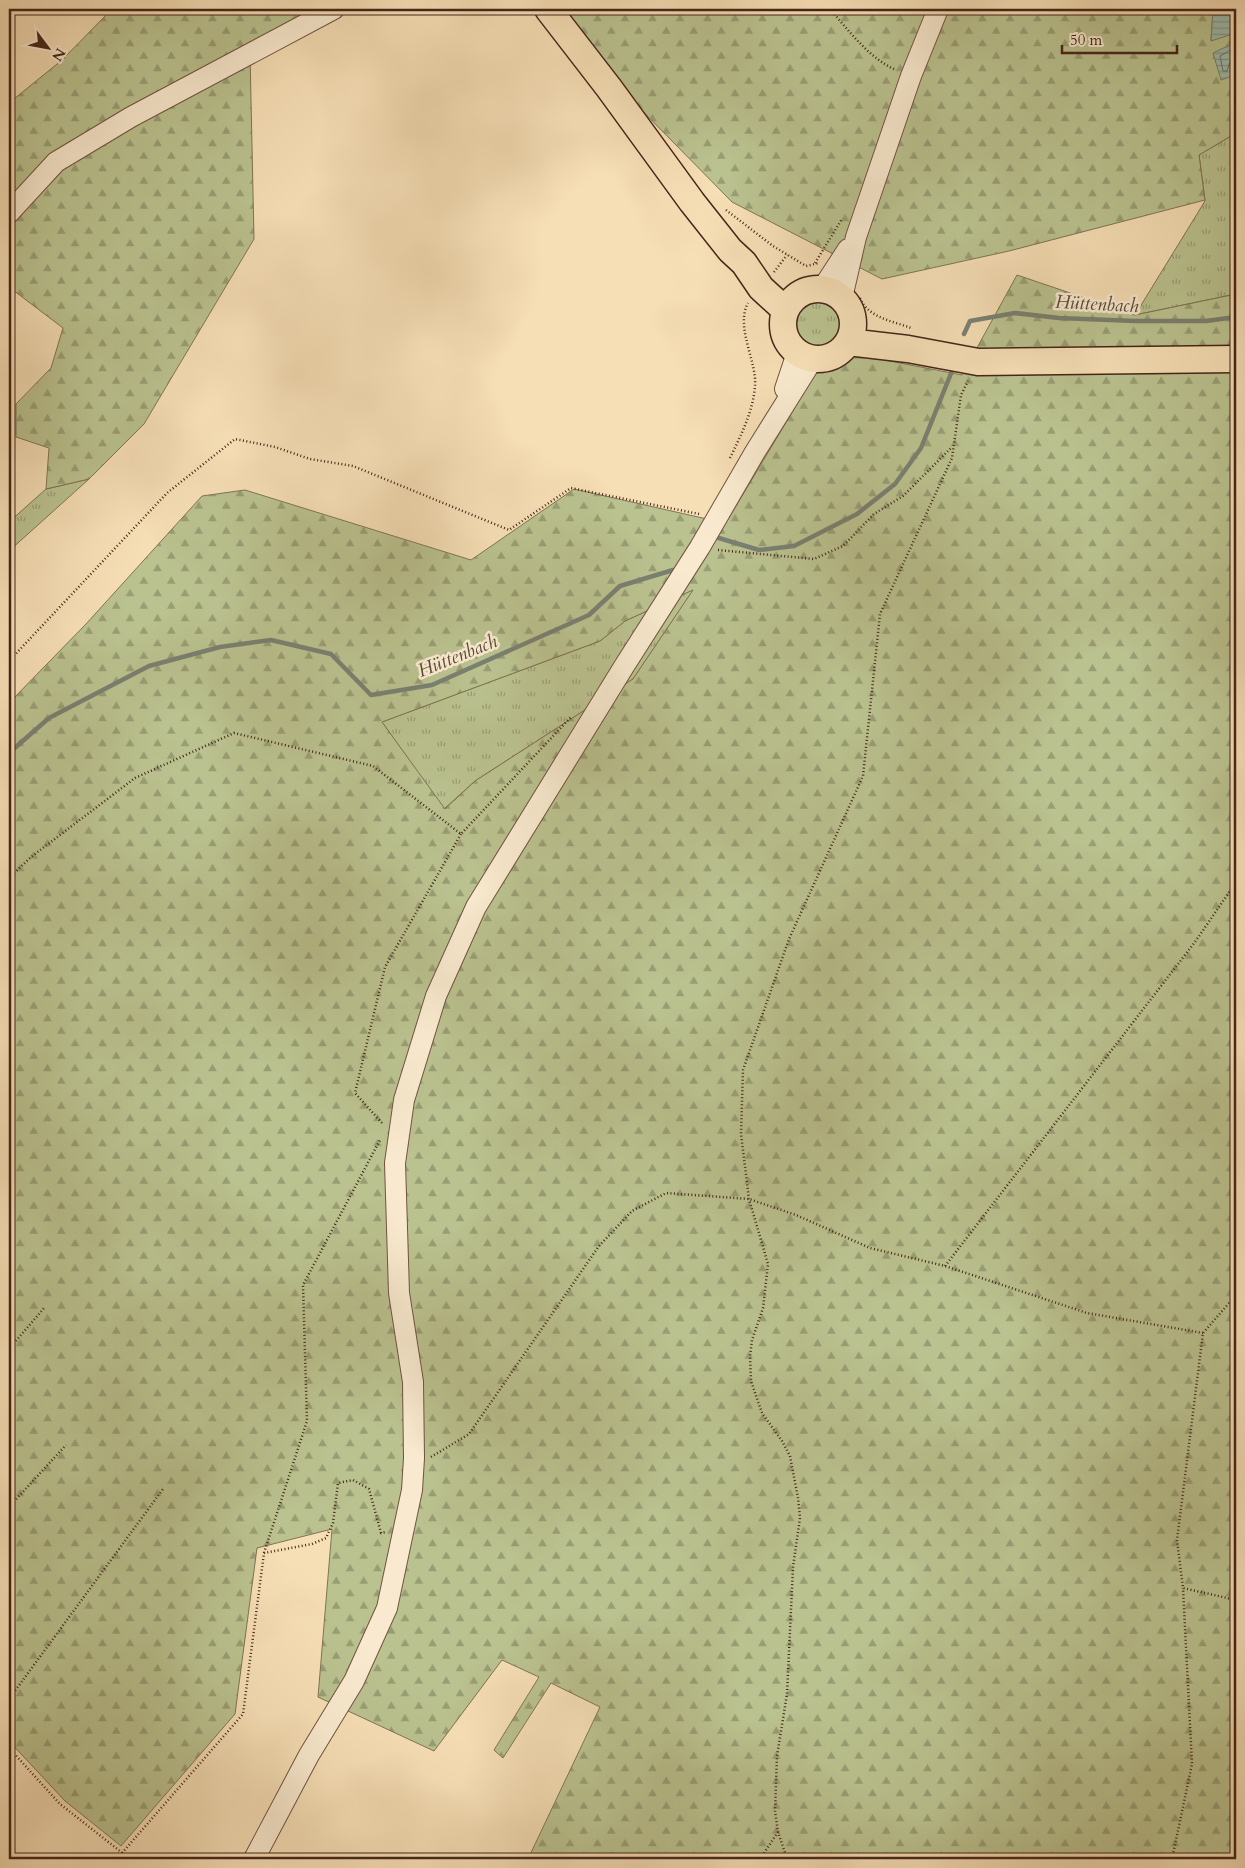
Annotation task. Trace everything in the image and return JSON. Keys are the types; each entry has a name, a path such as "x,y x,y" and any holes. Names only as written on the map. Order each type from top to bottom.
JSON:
{"main road":[{"path":"548,9 615,95 692,202 730,250 790,304"},
{"path":"836,284 849,308 851,334 838,352 828,357 805,356 787,343 782,321 790,304 803,292 836,284"},
{"path":"851,334 912,339 978,362 1236,359"}],"street":[{"path":"9,213 56,162 131,117 334,9"},
{"path":"836,284 856,237 911,76 938,9"},
{"path":"254,1859 309,1755 354,1681 387,1608 412,1490 414,1458 413,1382 399,1293 395,1163 392,1134 436,996 476,906 622,668 700,548 776,417 805,356"}],"path":[{"path":"830,9 850,33 888,66 902,72"},
{"path":"728,462 750,413 755,385 753,364 747,346 745,330 746,305 786,255 806,266 822,263 836,284 871,314 912,339"},
{"path":"787,1859 778,1832 775,1811 777,1756 786,1694 792,1575 800,1518 790,1456 762,1413 751,1380 750,1356 752,1340 763,1308 768,1264 749,1198 741,1134 742,1070 789,939 862,776 880,614 952,458 952,447 961,394 978,362"},
{"path":"9,661 167,493 236,439 275,447 310,459 353,466 509,530 571,488 702,514 697,523"},
{"path":"700,548 732,553 814,558 843,546 874,514 903,496 952,447"},
{"path":"122,1853 243,1714 264,1553 307,1421 304,1285 392,1134 355,1093 385,967 461,834 574,714"},
{"path":"9,878 31,857 135,778 234,733 373,766 461,834"},
{"path":"945,1266 1195,942 1236,882"},
{"path":"414,1458 434,1457 470,1434 599,1246 632,1211 666,1193 749,1198 796,1215 870,1248 945,1266 1087,1313 1203,1333"},
{"path":"1172,1859 1192,1764 1183,1588 1177,1540 1203,1333 1236,1295"},
{"path":"9,1349 45,1307"},
{"path":"9,1507 66,1445"},
{"path":"264,1553 312,1544 326,1538 333,1523 338,1483 353,1480 368,1488 381,1533 388,1532"},
{"path":"9,1699 163,1489"},
{"path":"1183,1588 1236,1600"},
{"path":"9,1748 60,1804 130,1859"},
{"path":"760,1859 778,1832"}],"green space":[{"path":"112,9 328,9 250,54 254,239 144,424 89,479 46,489 49,448 16,437 16,404 51,368 63,328 9,287 9,103 62,60"},
{"path":"559,9 1213,9 1211,40 1236,33 1236,42 1213,54 1232,76 1236,54 1236,133 1199,155 1205,200 1009,251 882,279 732,202 615,83"},
{"path":"1236,133 1236,294 1135,315 1205,201 1199,155"},
{"path":"1017,275 1135,315 1236,294 1236,1859 528,1859 600,1707 551,1683 503,1758 494,1750 539,1677 502,1660 434,1751 318,1697 332,1529 257,1548 235,1714 121,1846 65,1801 9,1741 9,703 86,624 202,496 245,490 471,560 574,489 707,519 727,521 821,364 843,352 962,375","holes":["693,590 633,679 475,781 445,809 382,722 600,641 625,621"]},
{"path":"817,298 826,300 837,309 842,323 840,332 831,343 817,348 808,346 797,337 792,323 794,314 803,303"},
{"path":"89,479 9,551 9,522 46,489"},
{"path":"694,589 633,679 475,781 444,809 382,722 600,641 625,621"}],"water":[{"path":"1213,9 1235,9 1236,33 1211,41"},
{"path":"1236,42 1232,76 1221,80 1213,53"}],"waterway":[{"name":"Hüttenbach","path":"964,334 970,321 1015,313 1059,318 1135,321 1206,321 1236,317"},
{"name":"Hüttenbach","path":"712,536 759,550 794,546 857,514 895,484 921,448 952,371"},
{"name":"Hüttenbach","path":"9,753 49,718 149,666 220,647 271,640 331,654 371,695 432,685 589,615 620,586 673,570"}]}
